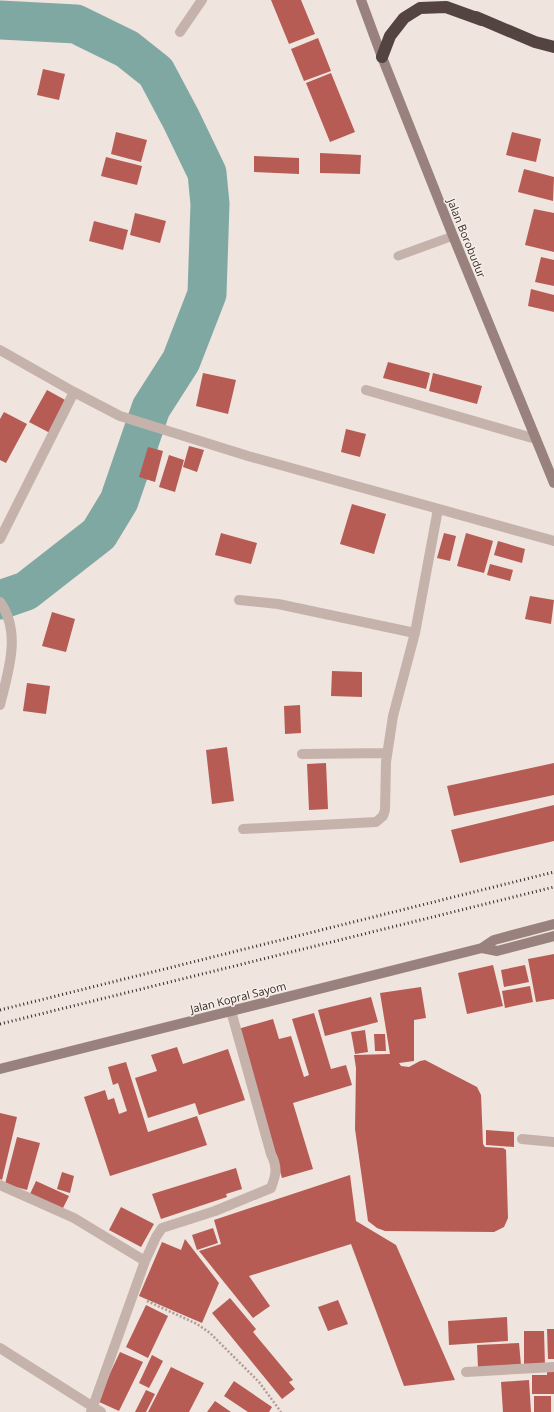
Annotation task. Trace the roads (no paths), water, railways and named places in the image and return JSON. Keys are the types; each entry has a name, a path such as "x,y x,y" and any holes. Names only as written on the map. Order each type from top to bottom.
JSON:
{"highway":[{"path":"445,0 482,20"},
{"path":"382,57 390,36 404,18 420,8 446,7 535,42 554,47"}],"street":[{"path":"180,32 202,0"},
{"name":"Jalan Borobudur","path":"361,0 453,236 554,483"},
{"path":"0,350 120,416 248,456 554,541"},
{"path":"366,390 536,439"},
{"path":"0,539 74,392"},
{"path":"243,830 376,822 383,816 385,810 386,762 393,716 415,633 438,510"},
{"path":"239,600 278,604 415,633"},
{"path":"0,705 10,667 13,641 11,625 2,605"},
{"path":"302,754 387,753"},
{"name":"Jalan Kopral Sayom","path":"0,1069 482,948 494,940 554,924"},
{"name":"Jalan Kopral Sayom","path":"482,948 497,951 554,936"},
{"path":"0,1348 95,1410 145,1261 156,1236 162,1228 215,1211 271,1188 276,1176 275,1162 271,1154 231,1011"},
{"path":"522,1139 554,1142"},
{"path":"0,1185 74,1218 145,1261"},
{"path":"466,1372 554,1367"}],"lane":[{"path":"398,256 453,236"}],"waterway":[{"path":"0,20 76,24 127,49 156,72 207,173 210,204 207,294 181,361 151,408 119,501 99,534 26,591 0,600"}],"railway":[{"path":"0,1010 554,872"},
{"path":"0,1024 554,887"}]}
